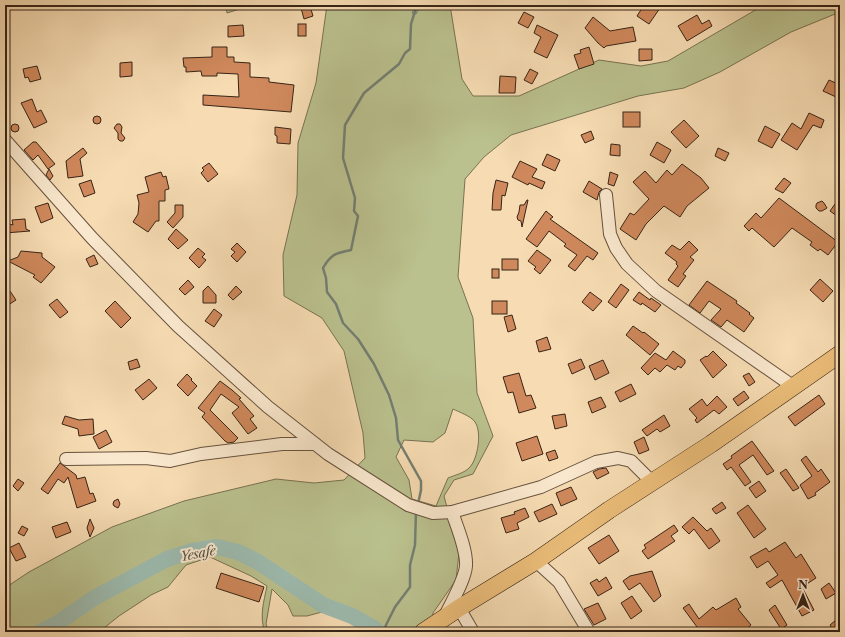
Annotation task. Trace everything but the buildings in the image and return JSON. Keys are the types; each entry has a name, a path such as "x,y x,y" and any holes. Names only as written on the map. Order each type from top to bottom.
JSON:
{"highway":[{"path":"423,632 536,561 652,482 711,444 840,354"}],"street":[{"path":"5,140 92,238 178,326 268,407 315,444 328,454 408,505 432,513 452,512 541,487 596,462 618,458 631,460 652,482"},
{"path":"606,195 610,234 616,248 627,264 656,291 794,387"},
{"path":"66,459 146,458 170,461 201,454 282,444 315,444"},
{"path":"443,619 459,588 466,566 463,542 452,512"},
{"path":"536,561 559,582 589,632"},
{"path":"459,608 473,632"}],"green space":[{"path":"226,5 252,5 227,13"},
{"path":"327,5 450,5 462,79 473,96 519,96 599,60 641,66 668,61 764,5 840,5 840,12 791,32 720,72 684,88 638,96 511,135 484,157 465,179 458,277 473,318 477,393 493,436 473,474 454,480 444,496 459,553 456,580 433,613 431,632 378,632 352,616 324,605 322,612 307,616 293,616 288,605 272,589 266,624 269,632 265,632 262,615 267,586 251,576 210,557 186,565 168,587 151,595 119,616 99,632 5,632 5,588 29,572 112,527 184,501 276,479 314,483 344,480 365,458 363,433 344,351 322,318 284,296 283,255 297,195 298,143 316,83","holes":["453,409 471,418 477,426 479,438 473,463 465,471 448,478 436,506 412,499 409,480 396,457 404,440 433,442 445,433"]}],"shaded area":[{"path":"411,5 424,6 418,10 416,14 412,13 414,9 411,9"}],"waterway":[{"path":"415,5 416,8 411,24 410,49 405,53 399,64 364,93 345,125 343,158 355,198 354,211 358,216 351,250 334,255 323,268 326,278 327,292 336,304 343,323 358,339 374,364 389,395 396,418 398,440 421,481 418,504"},
{"path":"384,632 395,607 410,587 410,565 415,545 416,511"},
{"name":"Yesafe","path":"40,632 59,622 94,598 167,559 193,551 217,547 238,552 258,562 323,605 352,616 378,632"}]}
